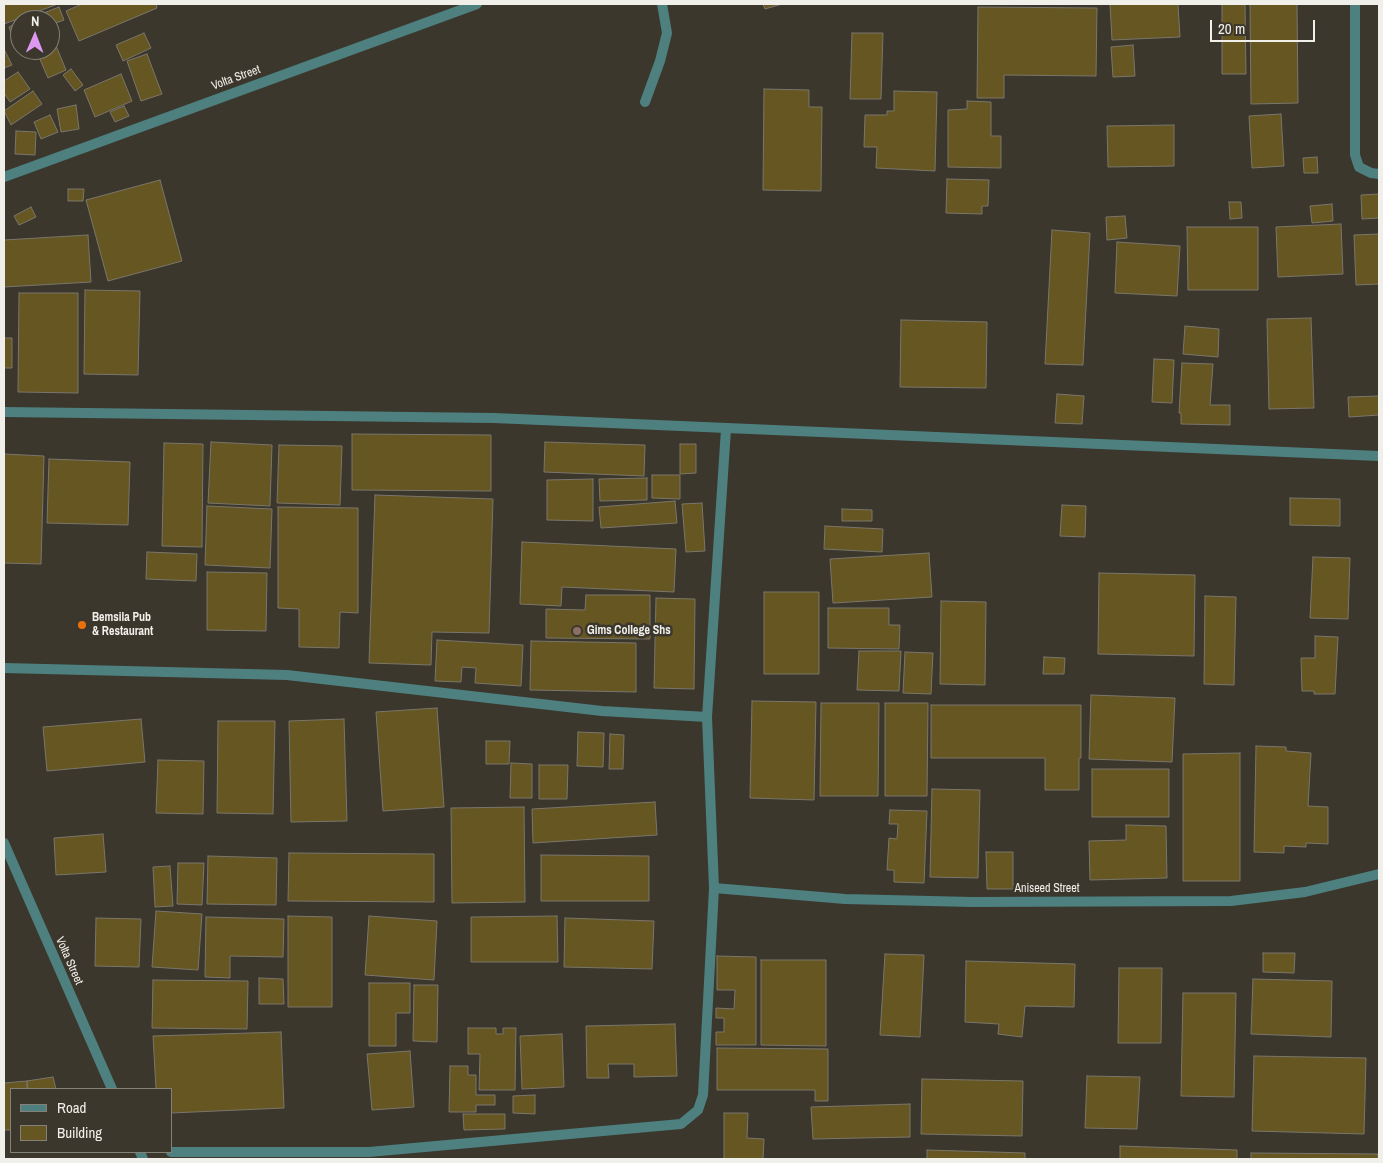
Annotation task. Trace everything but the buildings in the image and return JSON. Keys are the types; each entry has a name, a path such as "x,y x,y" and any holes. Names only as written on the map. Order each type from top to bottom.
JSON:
{"street":[{"name":"Volta Street","path":"4,177 477,4"},
{"path":"645,102 660,61 667,33 662,4"},
{"path":"1355,4 1355,154 1359,168 1371,174 1379,174"},
{"path":"4,412 494,418 1379,456"},
{"path":"172,1152 369,1152 681,1124 698,1110 703,1096 714,888 707,717 726,428"},
{"path":"4,668 287,675 602,711 707,717"},
{"name":"Volta Street","path":"4,843 112,1088"},
{"name":"Aniseed Street","path":"714,888 845,899 972,902 1231,901 1304,892 1379,874"}],"place":[{"name":"Bemsila Pub & Restaurant","path":"82,625"},
{"name":"Gims College Shs","path":"577,631"}]}
